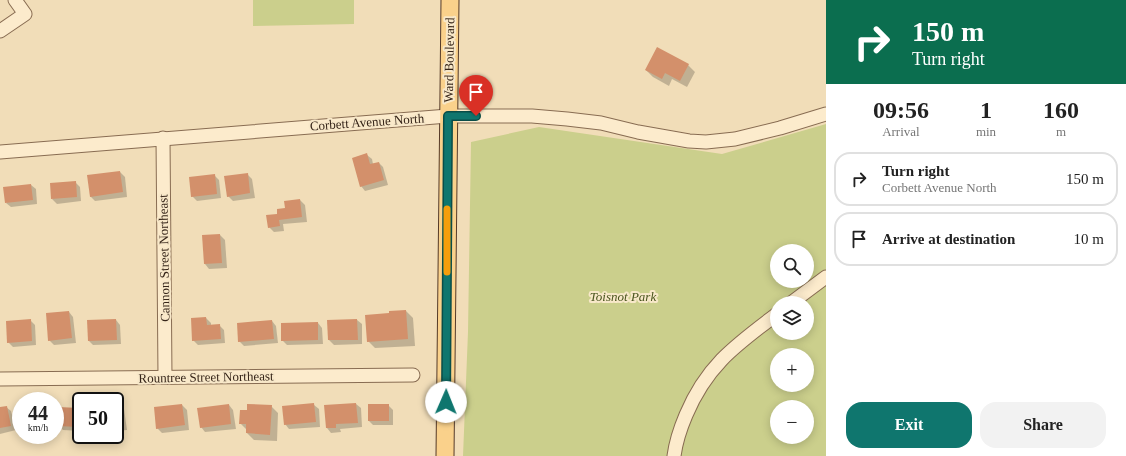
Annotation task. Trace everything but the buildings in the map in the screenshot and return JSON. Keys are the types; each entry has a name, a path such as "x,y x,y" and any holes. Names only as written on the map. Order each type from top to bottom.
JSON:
{"main road":[{"name":"Ward Boulevard","path":"445,456 450,0"}],"street":[{"path":"0,31 25,14 15,0"},
{"name":"Corbett Avenue North","path":"0,152 448,116 532,116 567,119 601,123 638,132 689,141 706,142 735,139 780,128 826,114"},
{"name":"Cannon Street Northeast","path":"163,138 165,377"},
{"path":"800,296 826,277"},
{"path":"674,456 676,443 690,405 701,385 711,371 740,342 770,319"},
{"name":"Rountree Street Northeast","path":"0,379 413,375"}],"green space":[{"path":"253,0 354,0 354,24 253,26"},
{"name":"Toisnot Park","path":"826,124 826,456 463,456 468,332 471,142 539,127 722,154"}],"slow traffic":[{"path":"447,209 447,272"}],"route":[{"path":"446,402 448,116 476,116"}]}
